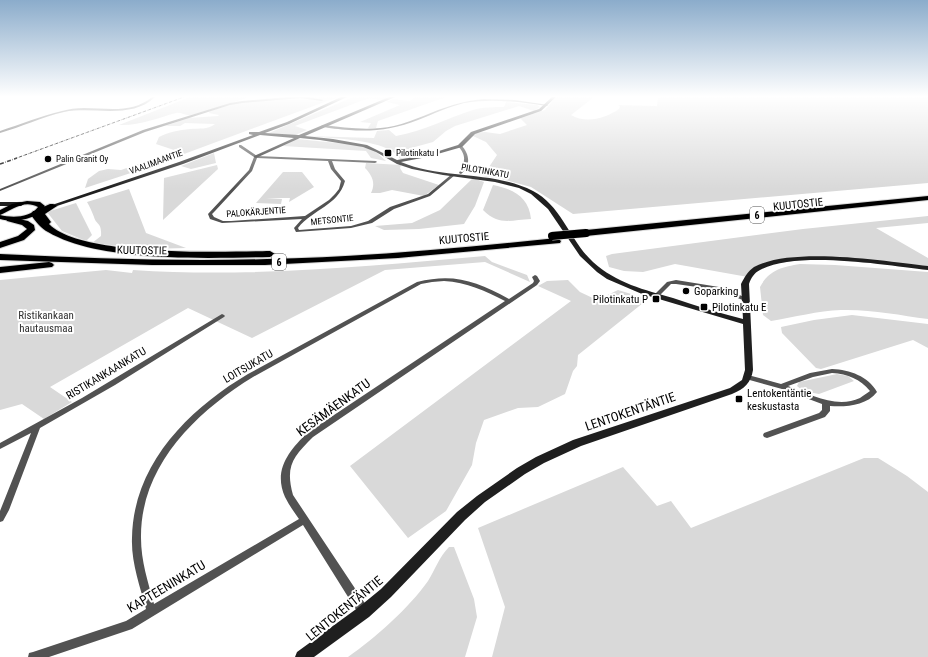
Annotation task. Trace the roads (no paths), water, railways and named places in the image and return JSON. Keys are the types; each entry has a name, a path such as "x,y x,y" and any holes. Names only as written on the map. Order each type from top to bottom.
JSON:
{"highway":[{"name":"KUUTOSTIE","path":"0,251 183,257 342,256 429,253 928,198"},
{"name":"KUUTOSTIE","path":"588,235 928,202"},
{"path":"53,206 44,210 41,216 53,228 68,239"},
{"path":"38,209 36,217 55,233 68,239 104,248 167,253 342,256"},
{"path":"0,245 18,240 27,235 31,230 31,227 26,224 2,215"},
{"path":"0,270 70,264 219,265 342,256"},
{"name":"KUUTOSTIE","path":"0,257 181,263 265,262 342,256"}],"main road":[{"path":"2,215 21,204 38,209"},
{"path":"2,215 24,218 38,209"}],"street":[{"path":"0,132 14,128"},
{"path":"0,190 155,128"},
{"name":"VAALIMAANTIE","path":"38,209 109,185 266,128"},
{"name":"VAALIMAANTIE","path":"38,209 53,206 149,175 273,128"},
{"path":"256,157 319,128"},
{"path":"352,128 375,129 391,128"},
{"path":"396,162 427,156 460,146 469,136 486,128"},
{"name":"PILOTINKATU","path":"251,133 346,142 383,153 396,162 416,168 453,175 496,180 513,185 532,193 547,204 589,262 602,273 618,281 657,295 747,323"},
{"path":"240,146 256,157 375,162"},
{"path":"460,146 468,158 461,173"},
{"name":"PALOKÄRJENTIE","path":"256,157 251,170 210,214 212,218 222,222 231,222 305,217"},
{"path":"305,217 333,198 341,190 343,181 333,169 330,161"},
{"name":"METSONTIE","path":"305,217 296,228 298,231 351,227 370,222 392,208 429,195 453,175"},
{"path":"0,204 21,204"},
{"path":"782,386 815,374 838,370 854,373 868,384 874,392 866,399 851,404 826,403 782,386 748,377 749,366 745,284 748,277 758,268 781,260 813,258 928,268"},
{"name":"KESÄMÄENKATU","path":"364,612 289,496 285,483 286,467 296,448 310,435 535,284 537,281 535,278"},
{"name":"LOITSUKATU","path":"151,611 138,559 136,537 140,505 158,462 176,436 211,402 246,379 419,283 431,280 456,279 473,283 509,301"},
{"path":"657,295 669,283 676,282 719,289 746,299"},
{"name":"RISTIKANKAANKATU","path":"0,446 37,427 222,316"},
{"name":"LENTOKENTÄNTIE","path":"302,657 364,612 386,593 461,516 481,499 521,471 540,460 577,443 738,388 744,384 748,377"},
{"path":"767,435 822,415 826,411 826,403"},
{"path":"0,518 5,510 37,427"},
{"name":"KAPTEENINKATU","path":"33,657 128,625 304,520"}],"railway":[{"path":"14,159 100,128"},
{"path":"0,164 17,158"}],"place":[{"name":"Pilotinkatu I","path":"388,153"},
{"name":"Palin Granit Oy","path":"48,159"},
{"name":"Goparking","path":"686,291"},
{"name":"Pilotinkatu P","path":"656,299"},
{"name":"Pilotinkatu E","path":"704,307"},
{"name":"Lentokentäntie keskustasta","path":"739,399"}],"park label":[{"name":"Ristikankaan hautausmaa","path":"46,321"}]}
